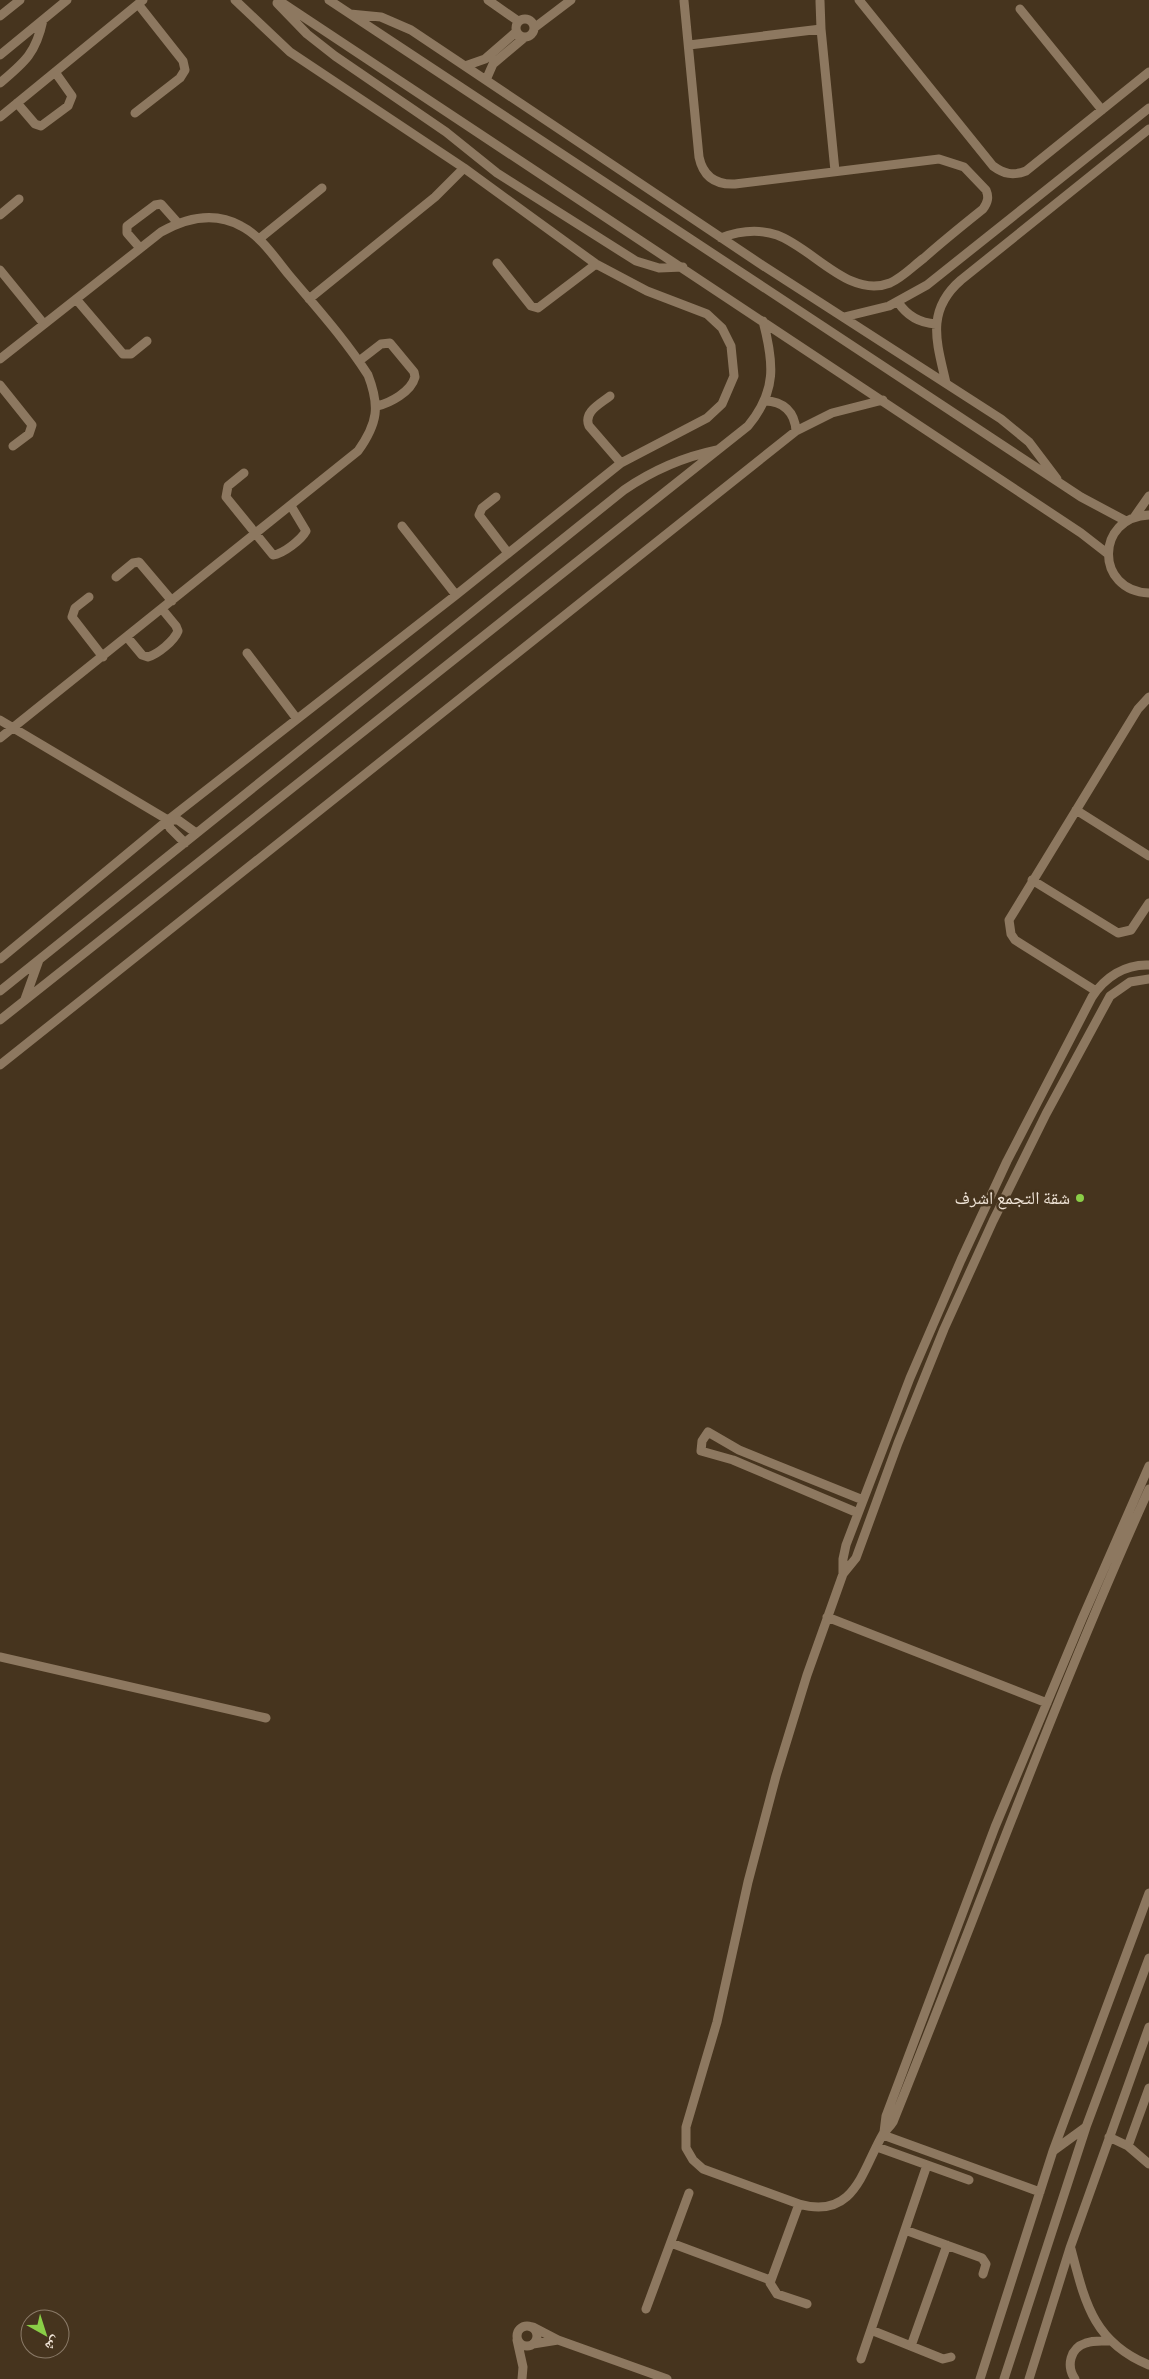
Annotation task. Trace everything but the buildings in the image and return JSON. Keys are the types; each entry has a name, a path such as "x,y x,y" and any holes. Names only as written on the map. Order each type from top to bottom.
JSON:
{"street":[{"path":"0,16 20,0"},
{"path":"0,55 67,0"},
{"path":"2,954 168,820 456,595 621,463 698,423 715,412 731,386 734,376 734,356 727,336 707,314 647,291 596,264 464,168 290,52 235,0"},
{"path":"276,0 684,267 1081,533 1108,554"},
{"path":"276,0 294,22 321,46 446,132 497,173 636,261 659,268 684,267"},
{"path":"329,0 1059,482 1096,506 1126,521"},
{"path":"488,0 518,21"},
{"path":"486,80 493,64 525,37 532,34 534,28 571,0"},
{"path":"858,0 993,166 1001,171 1016,175 1026,171 1149,72"},
{"path":"684,1 699,156 701,166 706,175 714,181 729,184 939,159 964,167 986,190 988,200 983,209 905,274 889,283 880,285 870,286 852,282 779,236 750,232 721,238"},
{"path":"820,1 835,172"},
{"path":"0,117 140,2 183,61 185,70 180,78 135,113"},
{"path":"1020,9 1102,110"},
{"path":"349,14 381,16 401,24 762,265 1001,419 1020,434 1042,456 1059,482"},
{"path":"516,32 518,21 526,18 533,24 534,28"},
{"path":"0,83 16,70 32,52 39,41 43,20"},
{"path":"689,45 821,29"},
{"path":"465,66 485,58 516,32"},
{"path":"516,32 525,37"},
{"path":"17,103 35,124 41,126 68,106 72,96 55,72"},
{"path":"844,317 875,311 898,302 932,281 1149,108"},
{"path":"946,383 937,342 936,324 944,299 954,286 1149,130"},
{"path":"310,299 435,197 464,168"},
{"path":"259,239 322,188"},
{"path":"0,215 19,199"},
{"path":"140,248 127,233 127,226 155,205 161,204 177,222"},
{"path":"0,359 161,232 177,222 200,217 222,218 241,226 259,239 310,299 359,361 374,389 376,406 370,435 358,450 256,535 0,738"},
{"path":"497,263 531,306 538,308 596,264"},
{"path":"752,280 762,265"},
{"path":"0,270 44,324"},
{"path":"76,299 123,354 131,354 147,341"},
{"path":"898,302 906,312 917,320 936,324"},
{"path":"0,1020 748,426 765,401 771,381 772,361 763,321"},
{"path":"359,361 381,344 390,343 414,372 415,377 411,385 396,399 376,406"},
{"path":"0,385 32,425 29,434 13,446"},
{"path":"610,396 589,413 586,420 621,463"},
{"path":"0,1065 796,431 832,413 883,400"},
{"path":"765,401 776,402 785,407 792,415 796,431"},
{"path":"0,991 624,490 667,466 699,454 720,450"},
{"path":"244,473 228,486 225,493 273,555 279,554 303,536 306,531 291,506"},
{"path":"1135,516 1149,496"},
{"path":"496,497 482,508 479,515 508,553"},
{"path":"1149,514 1135,516 1126,521 1113,535 1108,554 1112,572 1120,582 1130,590 1149,593"},
{"path":"402,526 456,595"},
{"path":"116,577 133,563 139,562 172,601"},
{"path":"89,597 73,611 72,617 103,657"},
{"path":"127,637 142,655 148,657 154,655 175,637 178,632 176,626 162,609"},
{"path":"246,653 297,719"},
{"path":"1096,991 1021,944 1011,934 1010,920 1012,913 1032,880 1138,709 1149,697"},
{"path":"0,720 168,820 178,820 196,833"},
{"path":"1076,810 1149,856"},
{"path":"168,820 170,828 185,843"},
{"path":"1032,880 1118,933 1132,930 1149,903"},
{"path":"24,1001 39,959"},
{"path":"843,1574 844,1552 885,1439 961,1260 1012,1152 1096,991 1117,972 1136,966 1149,965"},
{"path":"1149,979 1130,982 1110,996 1019,1167 973,1265 898,1443 856,1558 843,1574 827,1616 791,1725 771,1794 748,1882 717,2022 685,2134 689,2154 703,2169 799,2204 822,2206 845,2198 861,2180 883,2133 894,2118 1006,1831 1091,1622 1135,1508 1149,1466"},
{"path":"1069,1042 1081,1048"},
{"path":"961,1260 973,1265"},
{"path":"858,1513 725,1457 701,1452 702,1441 708,1432 739,1450 863,1500"},
{"path":"885,1439 898,1443"},
{"path":"883,2133 886,2116 996,1827 1047,1703 1082,1619 1135,1508 1149,1490"},
{"path":"827,1616 1047,1703"},
{"path":"1082,1619 1091,1622"},
{"path":"0,1657 266,1718"},
{"path":"996,1827 1006,1831"},
{"path":"980,2379 1053,2151 1149,1893"},
{"path":"1004,2379 1086,2127 1149,1958"},
{"path":"1029,2379 1070,2248 1149,2027"},
{"path":"1128,2146 1149,2088"},
{"path":"1053,2151 1086,2127"},
{"path":"883,2133 1040,2192"},
{"path":"1109,2137 1128,2146 1149,2164"},
{"path":"877,2147 969,2180"},
{"path":"862,2359 927,2165"},
{"path":"646,2309 689,2193"},
{"path":"799,2204 770,2280 771,2287 778,2294 807,2304"},
{"path":"905,2230 982,2258 986,2264 983,2274"},
{"path":"670,2244 770,2280"},
{"path":"911,2346 947,2245"},
{"path":"1070,2248 1087,2308 1097,2325 1110,2341 1126,2353 1149,2364"},
{"path":"522,2379 523,2367 517,2332 521,2327 527,2325 558,2340 665,2379"},
{"path":"523,2367 537,2337 533,2327"},
{"path":"871,2330 945,2359 951,2357"},
{"path":"517,2340 522,2345 558,2340"},
{"path":"1075,2379 1071,2372 1070,2362 1076,2349 1089,2342 1110,2341"}],"place":[{"name":"شقة التجمع اشرف","path":"1080,1198"}]}
